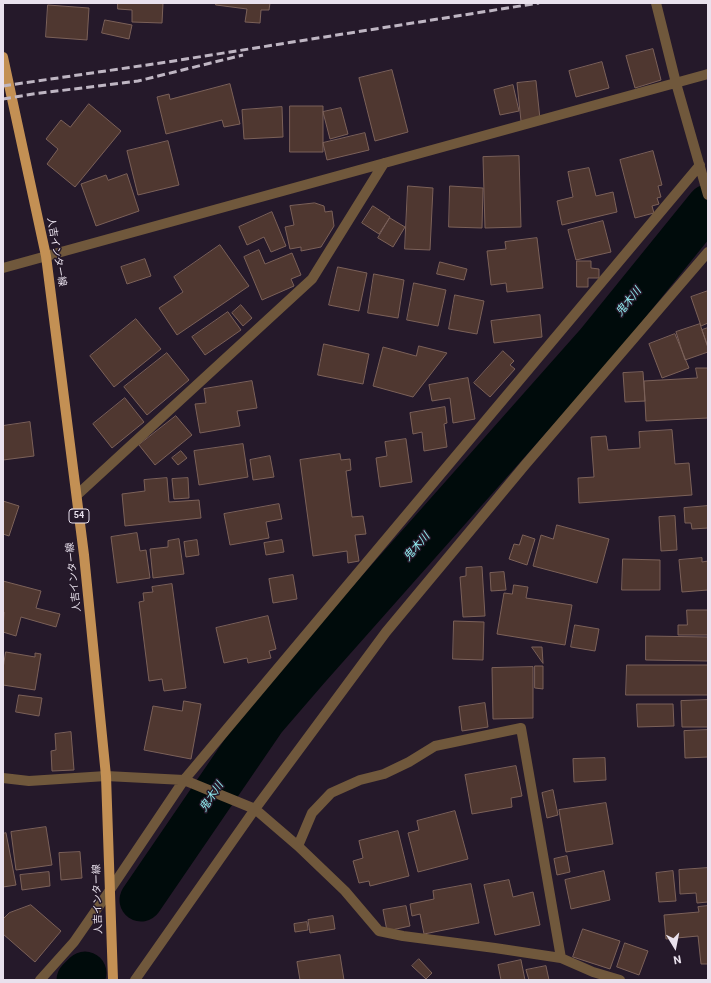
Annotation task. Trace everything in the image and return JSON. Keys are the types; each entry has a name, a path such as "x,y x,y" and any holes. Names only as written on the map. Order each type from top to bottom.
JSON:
{"main road":[{"name":"人吉インター線","path":"3,57 46,256 77,495 106,776 113,980"}],"street":[{"path":"656,3 676,83 708,195"},
{"path":"3,268 704,75"},
{"path":"77,495 312,279 384,163"},
{"path":"40,980 74,942 184,780 700,165"},
{"path":"135,980 255,809 386,632 520,471 708,252"},
{"path":"298,846 312,813 331,793 360,780 384,774 409,762 435,746 521,728 561,958"},
{"path":"3,778 29,781 106,776 184,780 255,809 298,846 345,891 379,931 404,936 561,958 593,972 620,980"}],"building":[{"path":"118,3 163,3 162,23 132,22 132,10 118,9"},
{"path":"216,3 270,3 269,10 261,10 260,23 245,22 247,9 216,5"},
{"path":"48,5 89,8 87,40 46,37"},
{"path":"105,20 132,25 129,39 102,33"},
{"path":"653,49 661,80 635,88 626,56"},
{"path":"602,62 609,88 576,97 569,71"},
{"path":"392,70 408,132 375,141 359,78"},
{"path":"536,81 540,119 521,121 517,83"},
{"path":"230,84 240,124 224,127 222,120 166,134 157,97 169,94 170,99"},
{"path":"513,85 519,111 500,115 494,90"},
{"path":"89,104 121,131 75,187 47,164 58,149 46,139 61,120 70,127"},
{"path":"290,106 323,106 323,152 290,152"},
{"path":"282,107 283,137 244,139 242,110"},
{"path":"341,108 348,134 330,139 323,112"},
{"path":"365,133 369,150 327,160 323,143"},
{"path":"168,141 179,185 138,195 127,151"},
{"path":"653,151 662,185 658,186 661,197 657,198 659,204 652,206 654,213 635,218 620,160"},
{"path":"519,156 521,227 485,228 483,157"},
{"path":"589,168 596,196 613,192 617,212 562,225 557,201 573,197 568,172"},
{"path":"127,174 139,211 96,226 81,184 106,175 108,180"},
{"path":"408,186 433,188 430,250 405,249"},
{"path":"450,186 483,188 482,228 449,227"},
{"path":"315,203 324,206 325,212 332,211 334,226 321,247 301,251 301,247 290,249 285,227 294,225 290,206"},
{"path":"373,206 390,217 379,234 362,223"},
{"path":"272,212 286,246 271,252 264,237 247,245 239,227"},
{"path":"390,218 405,227 393,247 378,238"},
{"path":"603,221 611,252 576,260 568,230"},
{"path":"537,238 543,288 507,292 506,283 491,285 487,251 506,249 505,242"},
{"path":"220,245 249,286 177,335 159,308 183,292 174,277"},
{"path":"259,250 265,264 292,253 301,275 291,279 294,286 262,300 244,257"},
{"path":"145,259 151,276 127,284 121,267"},
{"path":"577,261 591,261 591,268 599,269 599,278 588,278 588,287 577,287"},
{"path":"440,262 467,269 464,280 437,274"},
{"path":"338,267 367,273 359,311 329,305"},
{"path":"374,274 404,280 398,318 368,313"},
{"path":"414,283 446,290 438,326 407,320"},
{"path":"708,291 708,323 701,326 691,297"},
{"path":"455,295 484,301 477,334 449,329"},
{"path":"241,305 252,318 243,326 232,313"},
{"path":"228,312 241,330 205,355 192,337"},
{"path":"540,315 542,337 494,343 491,321"},
{"path":"136,319 161,349 114,387 90,356"},
{"path":"700,324 708,352 685,360 676,332"},
{"path":"708,328 708,347 702,330"},
{"path":"675,334 689,368 662,378 649,344"},
{"path":"324,344 369,354 363,384 318,375"},
{"path":"419,346 447,353 413,397 373,386 383,347 416,356"},
{"path":"503,351 514,361 510,365 515,369 490,397 474,383"},
{"path":"167,353 189,380 147,415 124,387"},
{"path":"696,368 708,368 708,418 646,421 644,381 697,378"},
{"path":"643,372 645,401 625,402 623,373"},
{"path":"468,378 475,419 453,423 450,398 432,401 429,385"},
{"path":"252,381 257,408 237,411 240,426 200,433 195,404 206,403 204,389"},
{"path":"125,398 144,422 112,448 93,424"},
{"path":"445,407 447,423 444,424 447,447 424,451 422,432 413,434 410,413"},
{"path":"176,416 192,435 155,465 139,445"},
{"path":"30,422 34,456 3,460 3,426"},
{"path":"672,430 675,464 689,463 692,495 579,503 578,478 594,477 591,437 606,436 608,450 640,448 639,432"},
{"path":"406,439 412,482 380,487 376,458 387,456 385,442"},
{"path":"243,444 248,477 199,485 194,451"},
{"path":"181,451 187,458 178,465 172,458"},
{"path":"340,454 341,460 350,459 351,470 346,471 352,517 363,516 366,534 355,535 359,561 348,563 347,551 313,556 300,460"},
{"path":"270,456 274,477 253,480 250,460"},
{"path":"167,478 169,502 199,500 201,518 125,526 122,494 145,491 144,480"},
{"path":"188,478 189,498 174,499 172,479"},
{"path":"3,501 19,506 9,536 3,534"},
{"path":"279,504 282,519 266,522 269,538 230,545 224,514"},
{"path":"708,506 708,528 692,529 691,523 685,523 684,508"},
{"path":"675,516 677,550 661,551 659,517"},
{"path":"557,525 609,539 597,583 533,566 541,535 553,539"},
{"path":"137,533 140,551 146,550 150,578 117,583 111,537"},
{"path":"523,535 535,539 527,565 509,559 514,544 519,545"},
{"path":"179,539 184,574 153,578 150,549 168,547 168,541"},
{"path":"197,540 199,555 186,557 184,542"},
{"path":"282,540 284,552 266,555 264,543"},
{"path":"702,558 702,562 708,561 708,590 682,592 679,560"},
{"path":"623,559 660,560 660,590 622,590"},
{"path":"482,567 485,616 463,617 460,577 466,576 466,568"},
{"path":"504,572 506,590 491,591 490,573"},
{"path":"293,575 297,599 273,603 269,579"},
{"path":"3,581 41,591 36,608 60,614 56,627 21,617 16,636 3,632"},
{"path":"172,584 186,688 164,691 162,679 149,681 139,602 144,601 143,593 153,592 152,587"},
{"path":"514,585 528,587 526,598 572,605 565,645 497,634 504,593 512,594"},
{"path":"687,610 708,610 708,635 678,635 678,625 687,625"},
{"path":"268,616 276,649 269,651 271,658 248,663 247,658 224,663 216,628"},
{"path":"454,621 484,622 483,660 453,659"},
{"path":"575,625 599,629 595,651 571,647"},
{"path":"646,636 708,637 708,661 646,660"},
{"path":"532,647 542,647 543,663"},
{"path":"6,652 35,657 35,653 41,654 35,690 3,685 3,669"},
{"path":"627,665 708,665 708,695 626,695"},
{"path":"535,666 543,666 543,689 535,688"},
{"path":"533,667 533,718 493,719 492,668"},
{"path":"19,695 42,698 39,716 16,712"},
{"path":"708,700 708,727 682,727 681,701"},
{"path":"184,701 201,704 191,759 144,750 153,706 182,711"},
{"path":"485,703 488,727 462,731 459,707"},
{"path":"637,704 673,704 674,726 638,727"},
{"path":"708,730 708,757 685,758 684,731"},
{"path":"71,732 74,770 52,771 51,751 56,750 55,734"},
{"path":"605,758 606,780 574,782 573,759"},
{"path":"516,766 522,796 511,798 512,807 472,814 465,775"},
{"path":"553,790 558,815 547,818 542,793"},
{"path":"606,803 613,844 566,852 559,810"},
{"path":"455,811 468,859 418,872 408,833 419,830 417,821"},
{"path":"46,827 52,865 16,870 11,832"},
{"path":"398,831 409,876 370,886 369,881 359,883 353,861 363,858 359,841"},
{"path":"6,833 16,885 3,887 3,834"},
{"path":"80,852 82,878 61,880 59,853"},
{"path":"567,856 570,872 557,875 554,859"},
{"path":"708,868 708,902 697,903 696,893 680,894 679,870"},
{"path":"604,871 610,900 571,909 565,880"},
{"path":"673,871 676,901 659,902 656,873"},
{"path":"49,872 50,886 22,890 20,875"},
{"path":"509,880 513,897 533,892 540,925 495,935 484,885"},
{"path":"471,884 479,923 424,934 420,914 412,916 410,904 434,899 433,891"},
{"path":"31,905 61,931 35,962 3,934 3,919 9,913"},
{"path":"406,906 410,926 387,931 383,910"},
{"path":"708,906 708,964 701,964 698,936 666,939 664,915 699,912 698,907"},
{"path":"333,916 335,929 310,933 308,920"},
{"path":"307,922 308,930 295,932 294,924"},
{"path":"583,929 620,941 610,969 573,957"},
{"path":"625,943 648,951 639,975 617,967"},
{"path":"340,955 344,980 300,980 297,962"},
{"path":"419,959 432,973 426,979 412,966"},
{"path":"521,960 525,980 501,980 498,965"},
{"path":"546,966 549,980 529,980 526,970"}],"waterway":[{"name":"鬼木川","path":"141,900 264,720 597,343 708,206"},
{"name":"鬼木川","path":"78,980 85,973"}],"railway":[{"path":"3,86 167,62 539,3"},
{"path":"3,99 138,81 243,55"}]}
